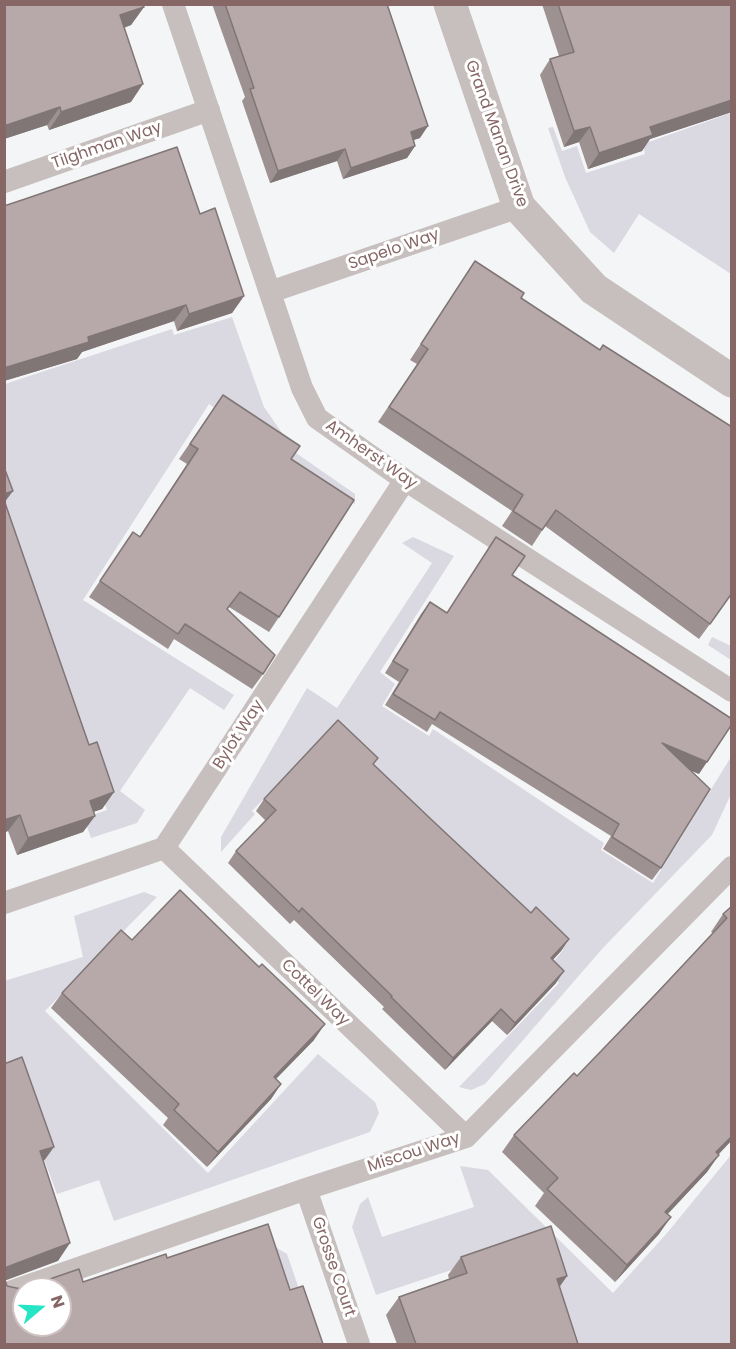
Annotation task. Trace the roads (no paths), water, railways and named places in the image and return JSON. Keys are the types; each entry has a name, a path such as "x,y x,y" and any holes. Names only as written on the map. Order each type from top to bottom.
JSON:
{"street":[{"name":"Grand Manan Drive","path":"450,4 519,207 594,289 732,381"}],"lane":[{"name":"Amherst Way","path":"173,4 302,388 317,418 405,480 732,691"},
{"name":"Tilghman Way","path":"4,182 209,110"},
{"name":"Sapelo Way","path":"270,292 519,207"},
{"name":"Bylot Way","path":"164,848 405,480"},
{"path":"4,903 164,848"},
{"name":"Cottel Way","path":"164,848 466,1137"},
{"name":"Miscou Way","path":"4,1293 306,1189 466,1137 732,867"},
{"name":"Grosse Court","path":"306,1189 359,1344"}]}
